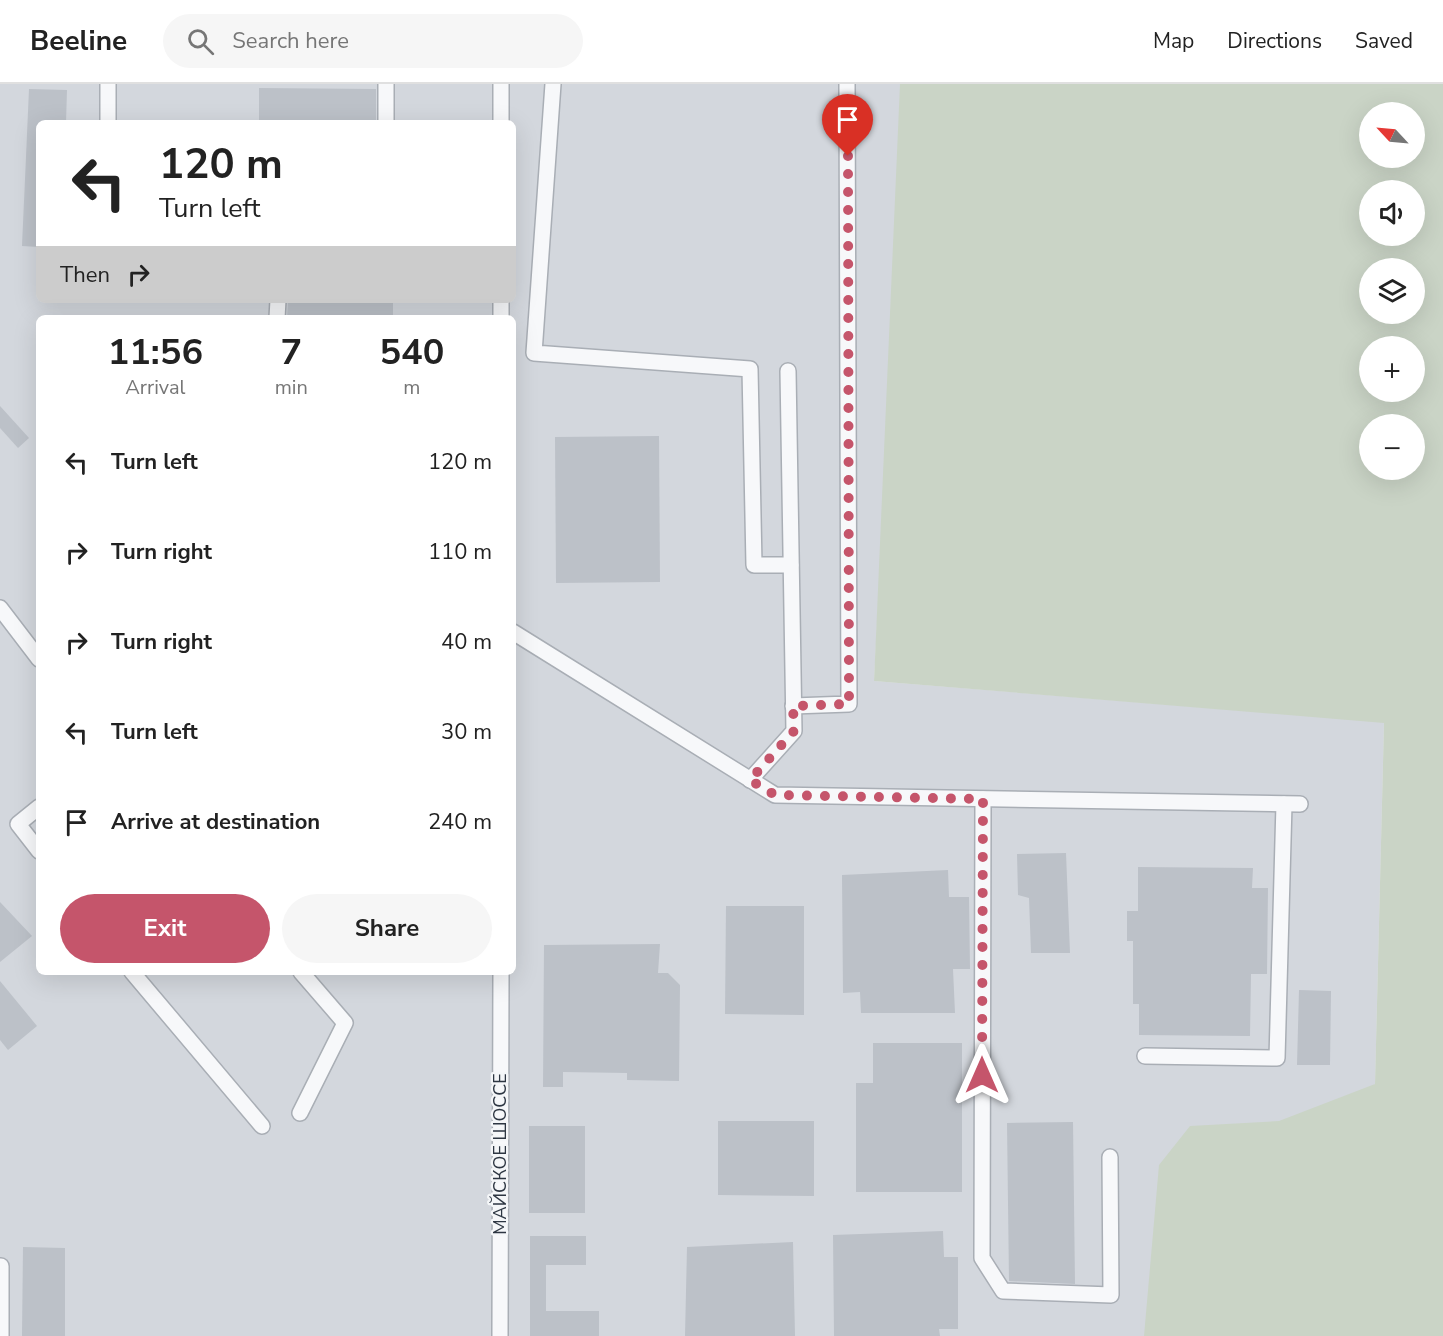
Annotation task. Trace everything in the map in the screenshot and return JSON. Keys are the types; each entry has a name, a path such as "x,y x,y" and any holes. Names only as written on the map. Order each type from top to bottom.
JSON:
{"street":[{"path":"108,84 108,120"},
{"path":"386,84 386,120"},
{"path":"501,84 501,120"},
{"path":"553,84 534,352 750,369 754,565 791,565"},
{"path":"793,706 849,704 847,84"},
{"path":"750,780 794,731 788,371"},
{"path":"0,608 36,655"},
{"path":"516,634 775,795 1300,804"},
{"path":"983,799 982,1258 1003,1291 1111,1294 1110,1157"},
{"path":"1144,1056 1277,1058 1284,804"},
{"path":"36,809 18,824 36,847"},
{"path":"135,975 262,1126"},
{"path":"300,1113 345,1023 304,975"},
{"name":"МАЙСКОЕ ШОССЕ","path":"500,1336 501,975"},
{"path":"1,1266 1,1336"}],"shaded area":[{"path":"0,84 905,84 874,681 1384,722 1375,1084 1196,1336 0,1336"}],"green space":[{"path":"900,84 1443,84 1443,1336 1144,1336 1159,1165 1190,1126 1279,1121 1375,1084 1384,723 874,681"}],"building":[{"path":"259,88 376,89 376,120 259,120"},
{"path":"29,89 67,90 66,120 36,120 36,247 22,246"},
{"path":"288,303 393,303 393,315 287,315"},
{"path":"0,406 29,438 18,448 0,428"},
{"path":"659,436 660,582 556,583 555,437"},
{"path":"1066,853 1070,953 1031,953 1029,898 1018,895 1017,854"},
{"path":"1138,867 1253,868 1252,888 1268,888 1267,974 1251,974 1250,1036 1139,1035 1139,1004 1133,1004 1133,941 1127,941 1127,911 1138,911"},
{"path":"948,870 949,897 969,897 970,969 953,969 955,1013 861,1013 860,992 843,993 842,875"},
{"path":"0,902 32,936 0,962"},
{"path":"726,906 804,906 804,1015 725,1014"},
{"path":"660,944 658,973 668,973 680,985 679,1081 627,1080 627,1073 563,1072 563,1087 543,1087 544,945"},
{"path":"0,981 37,1026 8,1050 0,1040"},
{"path":"1299,990 1331,991 1330,1065 1297,1065"},
{"path":"873,1043 962,1043 962,1192 856,1192 856,1083 873,1083"},
{"path":"718,1121 814,1121 814,1196 718,1195"},
{"path":"1073,1122 1075,1284 1009,1281 1007,1123"},
{"path":"529,1126 585,1126 585,1213 529,1213"},
{"path":"943,1231 944,1257 958,1257 958,1329 939,1329 940,1336 834,1336 833,1235"},
{"path":"530,1236 586,1236 586,1265 546,1265 546,1311 599,1311 599,1336 530,1336"},
{"path":"793,1242 795,1336 685,1336 687,1247"},
{"path":"23,1247 65,1248 65,1336 22,1336"}],"route":[{"path":"848,156 849,704 793,706 794,731 750,780 775,795 983,799 982,1075"}]}
